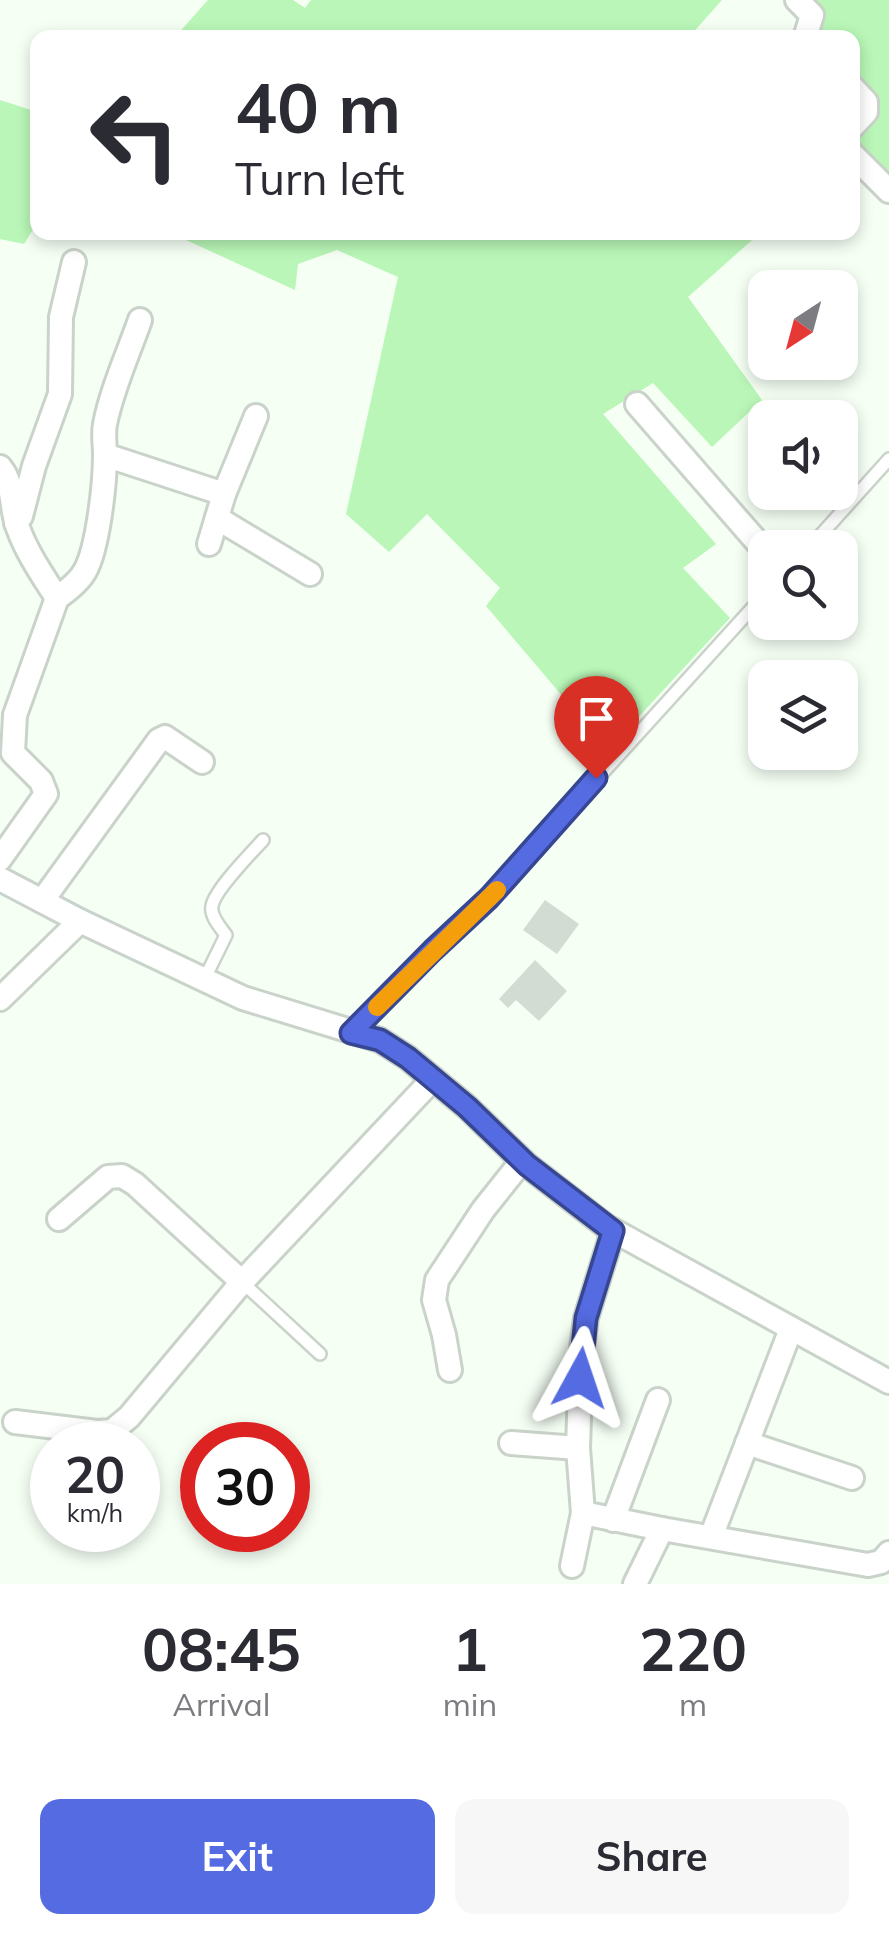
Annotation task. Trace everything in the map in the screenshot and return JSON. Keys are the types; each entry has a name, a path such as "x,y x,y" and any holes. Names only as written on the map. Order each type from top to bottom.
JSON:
{"street":[{"path":"797,0 812,15 807,30"},
{"path":"860,96 866,102 866,112 860,118"},
{"path":"860,162 889,191"},
{"path":"16,523 60,394 62,316 74,262"},
{"path":"0,859 46,794 41,781 6,748 57,598 84,572 92,553 101,501 106,419 140,320"},
{"path":"637,404 748,532"},
{"path":"209,544 224,494 256,416"},
{"path":"105,456 224,494"},
{"path":"0,467 9,478 16,523 26,546 57,598"},
{"path":"217,518 310,574"},
{"path":"42,900 159,740 165,736 202,762"},
{"path":"0,879 244,998 380,1040 408,1058 522,1160 613,1231 889,1382"},
{"path":"0,999 80,920"},
{"path":"15,1422 97,1432 112,1431 128,1418 242,1282 433,1079"},
{"path":"450,1370 434,1300 437,1280 482,1210 522,1160"},
{"path":"59,1219 108,1177 122,1176 242,1282"},
{"path":"572,1566 583,1513 578,1448 581,1354 586,1318 613,1231"},
{"path":"711,1537 791,1330"},
{"path":"613,1520 658,1400"},
{"path":"747,1442 852,1478"},
{"path":"512,1444 578,1448"},
{"path":"583,1513 868,1565 881,1562 889,1553"},
{"path":"635,1584 662,1529"}],"lane":[{"path":"824,530 889,459"},
{"path":"351,1033 489,898 748,613"},
{"path":"204,980 226,935 211,907 216,894 262,840"},
{"path":"242,1282 320,1354"}],"green space":[{"path":"208,0 293,0 305,8 311,0 722,0 695,30 181,30"},
{"path":"811,0 889,0 889,179 860,148 860,132 875,115 870,92 860,81 860,30 813,30"},
{"path":"0,100 30,110 30,234 24,244 0,239"},
{"path":"186,240 752,240 688,297 762,400 748,400 748,413 712,447 653,383 603,414 716,544 683,568 730,618 608,750 486,606 500,588 427,514 389,552 346,514 398,277 337,250 298,264 295,290"}],"building":[{"path":"545,900 579,924 557,954 523,930"},
{"path":"535,960 567,991 539,1021 516,1000 508,1008 499,999"}],"slow traffic":[{"path":"377,1007 497,890"}],"route":[{"path":"580,1378 586,1318 613,1231 527,1165 467,1107 408,1058 380,1040 351,1033 489,898 596,778"}]}
